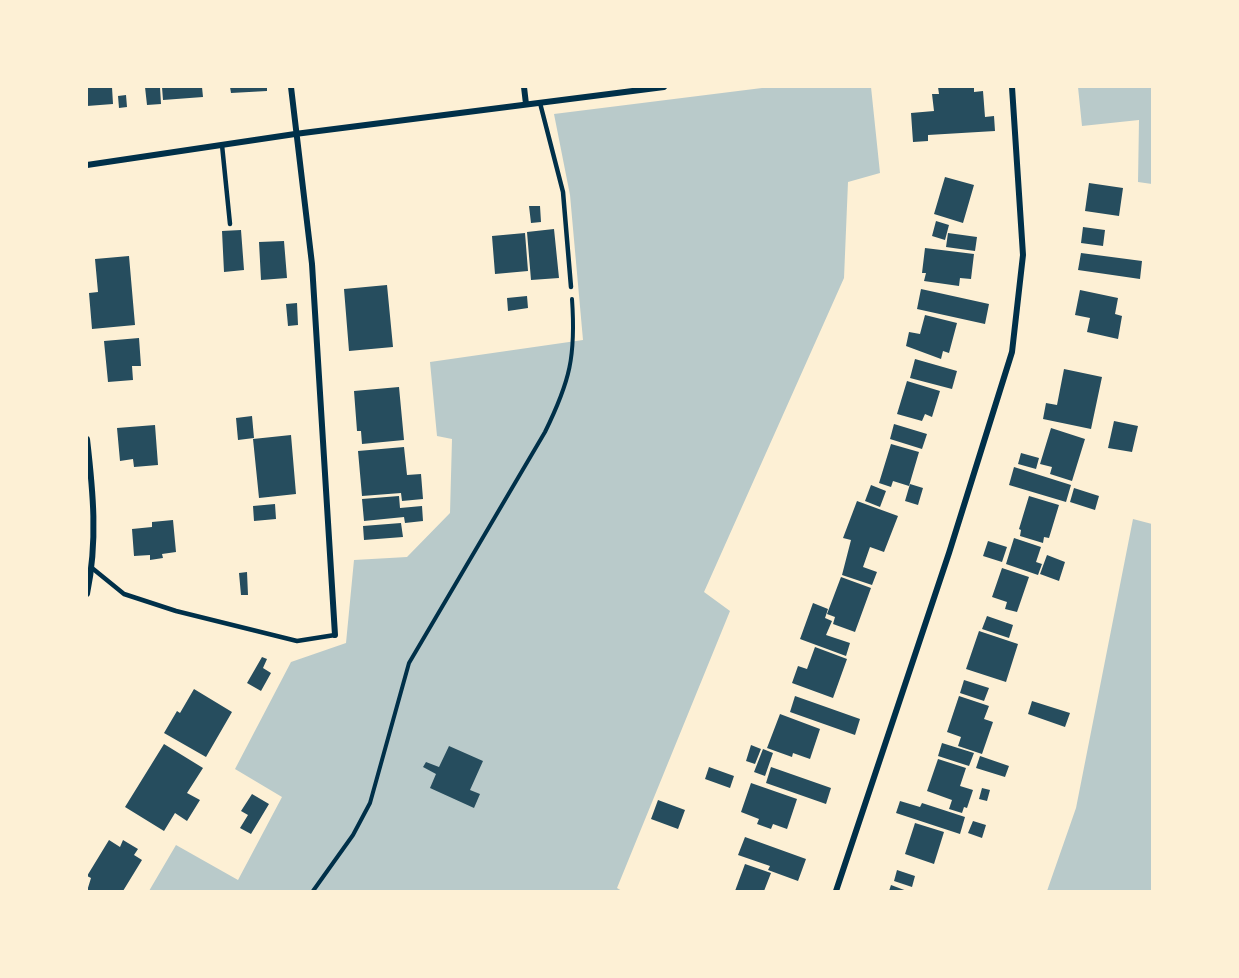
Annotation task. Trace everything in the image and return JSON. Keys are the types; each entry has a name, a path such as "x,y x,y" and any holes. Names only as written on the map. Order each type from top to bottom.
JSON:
{"street":[{"path":"291,87 312,264 335,635"},
{"path":"524,87 526,104"},
{"path":"87,165 295,134 664,87"},
{"path":"836,891 963,508 1012,352 1023,255 1012,87"},
{"path":"87,439 95,508 92,568 87,594"}],"lane":[{"path":"540,102 563,192 571,286"},
{"path":"222,145 230,224"},
{"path":"92,568 124,594 176,611 297,641 335,635"}],"path":[{"path":"313,891 353,836 370,803 409,663 545,432 563,395 573,360 571,286"}],"shaded area":[{"path":"770,87 871,87 880,173 848,182 844,278 704,592 730,611 617,888 622,891 149,891 176,845 238,880 282,797 235,769 291,662 346,643 354,560 407,557 450,513 452,439 437,436 430,362 583,340 570,195 554,114"},
{"path":"1078,87 1152,87 1152,184 1138,182 1139,120 1082,126"},
{"path":"1133,519 1152,524 1152,891 1047,891 1076,808"}],"building":[{"path":"87,87 112,87 113,104 87,106"},
{"path":"145,87 160,87 161,104 147,105"},
{"path":"162,87 202,87 203,97 163,100"},
{"path":"230,87 267,87 267,91 231,93"},
{"path":"938,87 974,87 974,92 983,91 985,117 994,116 995,131 928,135 928,141 913,142 911,113 934,111 932,94 939,94"},
{"path":"126,95 127,107 119,108 118,96"},
{"path":"945,177 974,185 963,223 934,214"},
{"path":"1089,183 1123,188 1119,216 1085,211"},
{"path":"529,206 540,206 541,222 531,223"},
{"path":"936,221 949,225 945,240 932,236"},
{"path":"1083,227 1105,230 1103,246 1081,243"},
{"path":"554,229 559,278 531,280 527,232"},
{"path":"241,230 244,270 224,272 222,231"},
{"path":"525,233 528,271 495,274 492,236"},
{"path":"948,233 977,237 975,251 946,247"},
{"path":"284,241 287,278 261,280 259,242"},
{"path":"925,248 974,254 971,279 960,278 959,286 924,281 926,273 922,273"},
{"path":"1081,253 1142,261 1140,279 1078,270"},
{"path":"129,256 135,325 92,329 89,293 98,292 95,259"},
{"path":"387,285 393,347 349,351 344,289"},
{"path":"921,289 989,304 985,324 917,309"},
{"path":"1080,290 1118,298 1115,314 1122,316 1118,339 1087,332 1090,318 1075,315"},
{"path":"527,296 528,308 508,311 507,298"},
{"path":"297,303 298,325 288,326 286,304"},
{"path":"925,315 957,323 949,353 943,351 941,359 906,346 909,332 920,334"},
{"path":"139,338 141,366 132,366 133,380 108,382 104,341"},
{"path":"915,359 957,371 952,389 910,378"},
{"path":"1064,369 1102,377 1091,429 1043,419 1046,403 1057,405"},
{"path":"907,381 940,391 932,417 925,414 922,421 897,414"},
{"path":"399,387 404,440 362,444 361,431 357,431 354,391"},
{"path":"252,416 254,438 238,440 236,418"},
{"path":"1114,421 1138,426 1132,452 1108,448"},
{"path":"894,424 927,434 922,449 890,439"},
{"path":"155,425 158,465 134,467 133,459 120,461 117,428"},
{"path":"1051,428 1085,439 1072,481 1050,474 1052,467 1040,464"},
{"path":"291,435 296,494 259,498 253,439"},
{"path":"891,444 919,452 909,486 893,481 891,487 879,483"},
{"path":"404,447 407,475 421,474 423,499 402,501 401,493 362,496 358,451"},
{"path":"1021,453 1039,458 1036,469 1018,464"},
{"path":"1014,467 1071,485 1066,502 1009,485"},
{"path":"910,484 923,488 918,505 905,501"},
{"path":"871,485 886,491 880,507 865,501"},
{"path":"1074,488 1099,496 1095,510 1070,502"},
{"path":"399,496 400,508 422,506 423,521 405,523 404,517 364,521 362,499"},
{"path":"1029,496 1059,505 1049,538 1044,537 1043,543 1020,536 1021,530 1019,529"},
{"path":"857,501 898,516 884,552 870,547 863,567 877,572 872,585 842,575 851,540 843,538"},
{"path":"275,504 276,519 254,521 253,506"},
{"path":"173,520 176,552 162,554 163,558 150,560 150,555 134,556 132,529 152,527 152,522"},
{"path":"401,523 403,537 364,540 363,526"},
{"path":"1014,538 1041,547 1036,562 1042,564 1038,575 1006,564"},
{"path":"988,541 1007,547 1002,562 983,556"},
{"path":"1047,555 1065,562 1059,581 1040,574"},
{"path":"1002,568 1029,577 1017,612 1005,609 1007,602 992,597"},
{"path":"247,572 248,595 241,595 239,573"},
{"path":"841,577 871,588 855,632 833,624 835,617 827,614"},
{"path":"813,603 828,609 825,618 832,621 826,635 850,643 846,656 800,639"},
{"path":"987,616 1013,625 1009,638 982,629"},
{"path":"979,631 1018,644 1006,682 966,669"},
{"path":"815,647 847,659 833,698 792,683 798,666 807,669"},
{"path":"262,657 267,659 263,668 271,673 261,691 247,683"},
{"path":"964,680 989,688 984,701 960,693"},
{"path":"194,689 232,712 206,757 164,733 177,711 180,713"},
{"path":"795,696 860,719 855,735 790,712"},
{"path":"959,696 989,706 984,719 993,722 982,754 958,746 961,737 947,732"},
{"path":"1032,701 1070,713 1065,727 1028,714"},
{"path":"780,714 820,729 810,759 793,753 792,757 767,748"},
{"path":"942,743 974,753 969,766 938,756"},
{"path":"164,744 203,768 187,793 200,800 187,821 175,813 164,831 125,807"},
{"path":"751,745 761,749 755,764 746,761"},
{"path":"449,746 483,761 470,790 480,794 474,808 430,788 436,774 423,767 426,762 439,767"},
{"path":"763,749 773,753 765,776 754,772"},
{"path":"980,756 1009,766 1005,777 976,768"},
{"path":"938,759 966,768 960,786 973,790 967,808 964,807 962,813 949,809 952,800 927,791"},
{"path":"709,767 734,776 730,788 705,779"},
{"path":"771,767 831,788 826,804 766,783"},
{"path":"751,783 797,799 787,829 773,824 771,829 757,824 759,819 741,812"},
{"path":"982,788 990,790 987,801 979,799"},
{"path":"252,794 269,804 251,834 240,828 248,815 241,811"},
{"path":"658,800 685,810 678,829 651,819"},
{"path":"900,801 920,807 922,803 965,817 960,834 896,813"},
{"path":"973,821 986,825 982,838 968,833"},
{"path":"915,823 944,832 934,864 905,854"},
{"path":"745,837 806,859 798,881 768,870 770,866 738,855"},
{"path":"109,840 120,847 123,840 138,849 134,855 142,860 123,891 87,891 91,878 87,876"},
{"path":"745,864 771,873 764,891 735,891"},
{"path":"897,870 915,876 912,887 894,881"},
{"path":"891,885 907,891 889,891"}]}
